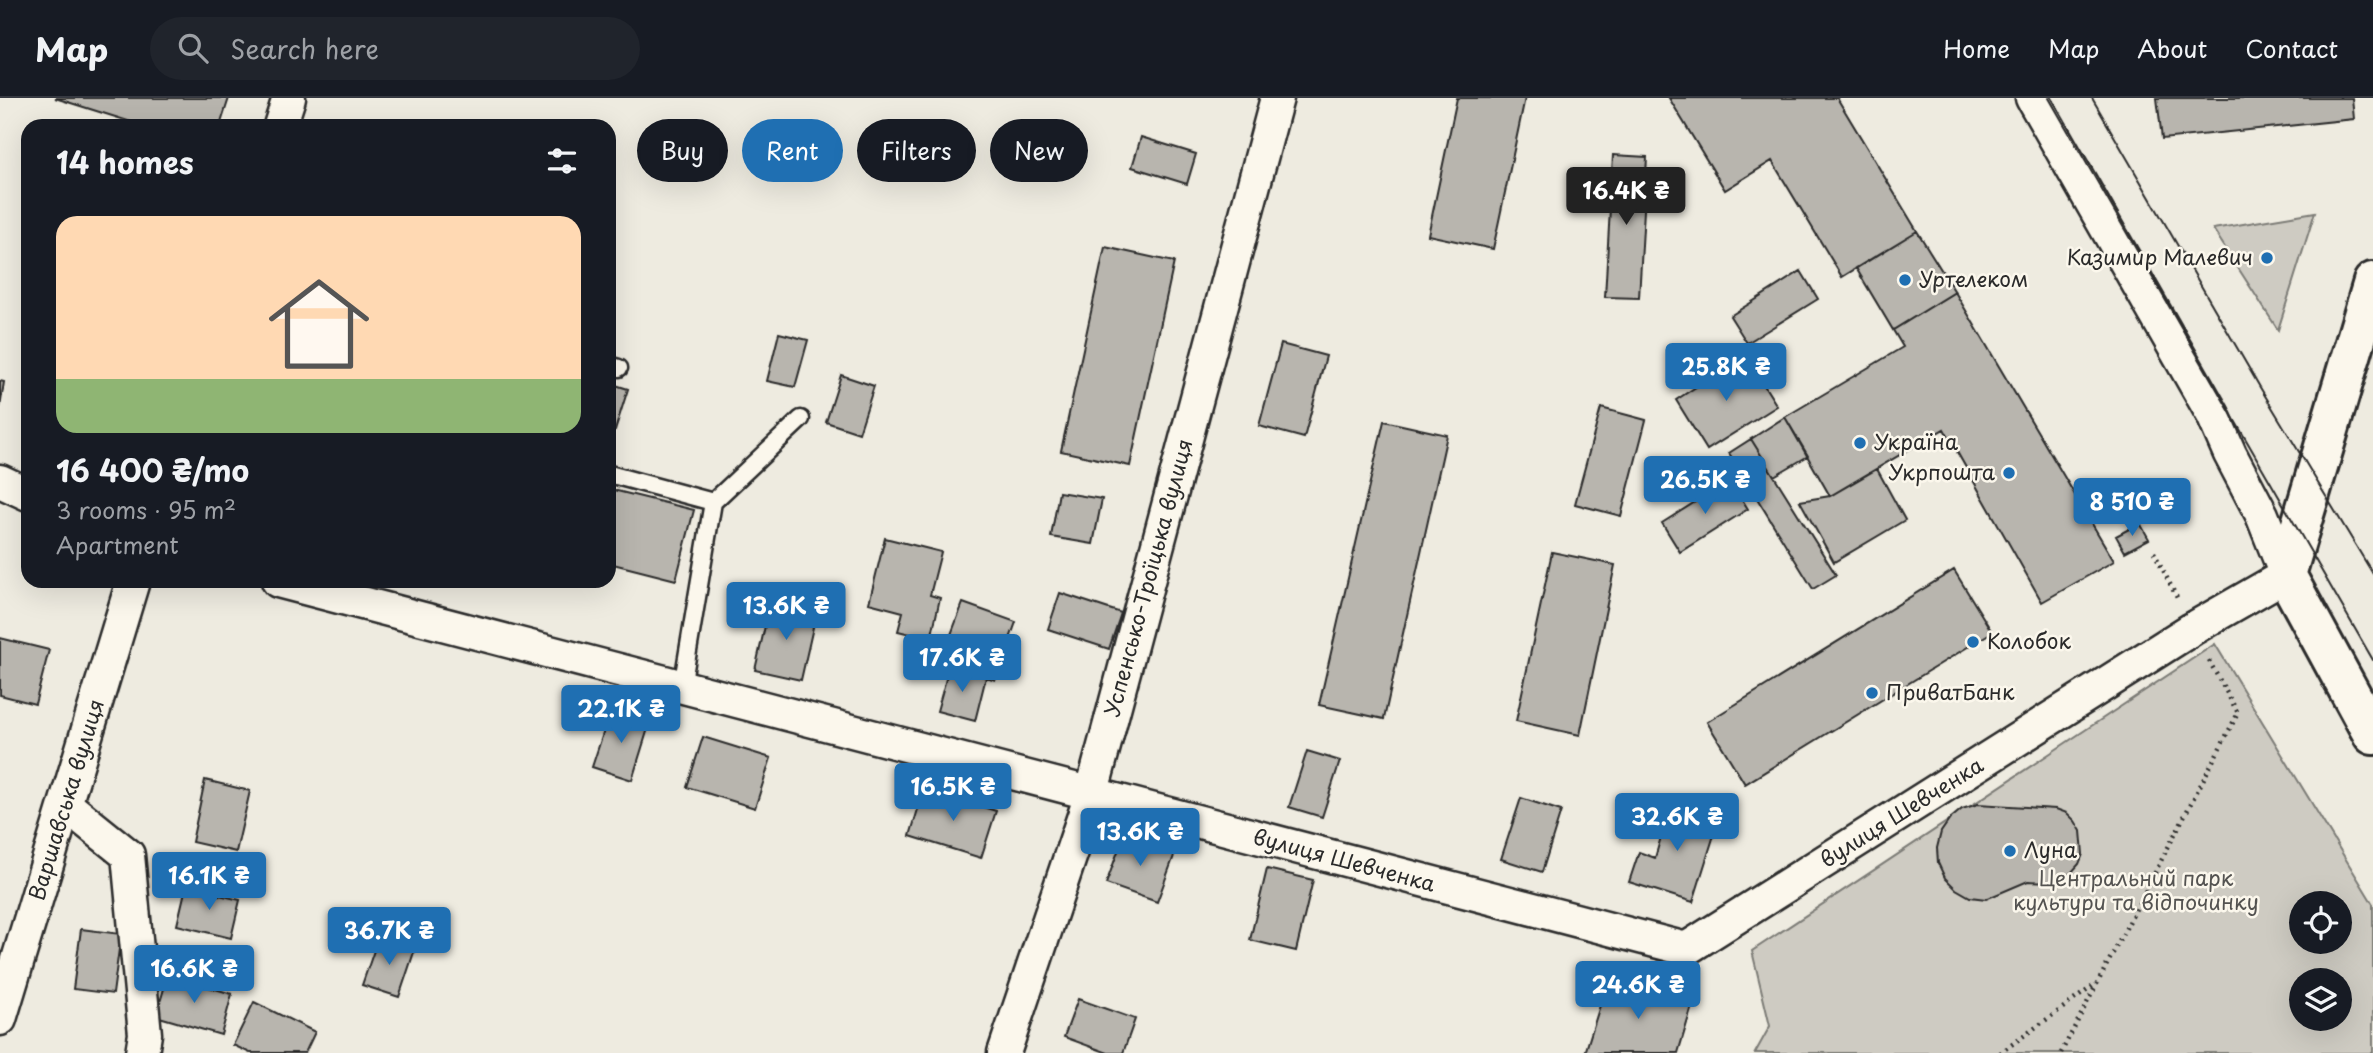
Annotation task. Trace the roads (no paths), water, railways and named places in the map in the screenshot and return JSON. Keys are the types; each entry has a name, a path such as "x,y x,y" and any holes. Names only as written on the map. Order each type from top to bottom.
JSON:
{"main road":[{"path":"2373,282 2286,575 2373,735"}],"street":[{"path":"282,119 289,98"},
{"name":"Успенсько-Троїцька вулиця","path":"1004,1053 1091,795 1277,98"},
{"path":"2032,98 2213,415 2262,515 2286,575"},
{"path":"0,481 21,491"},
{"name":"вулиця Шевченка","path":"305,588 1686,949 2192,629 2286,575"},
{"name":"Варшавська вулиця","path":"0,1019 131,588"},
{"path":"66,804 128,855 145,1034 142,1053"}],"lane":[{"path":"682,687 713,502 801,419"},
{"path":"616,476 713,502"}],"tram line":[{"path":"2049,98 2373,660"},
{"path":"2092,98 2261,389 2373,574"}],"place":[{"name":"Казимир Малевич","path":"2267,258"},
{"name":"Уртелеком","path":"1905,280"},
{"name":"Україна","path":"1860,443"},
{"name":"Укрпошта","path":"2009,473"},
{"name":"Колобок","path":"1973,642"},
{"name":"ПриватБанк","path":"1872,693"},
{"name":"Луна","path":"2010,851"}],"park label":[{"name":"Центральний парк культури та відпочинку","path":"2136,891"}]}
